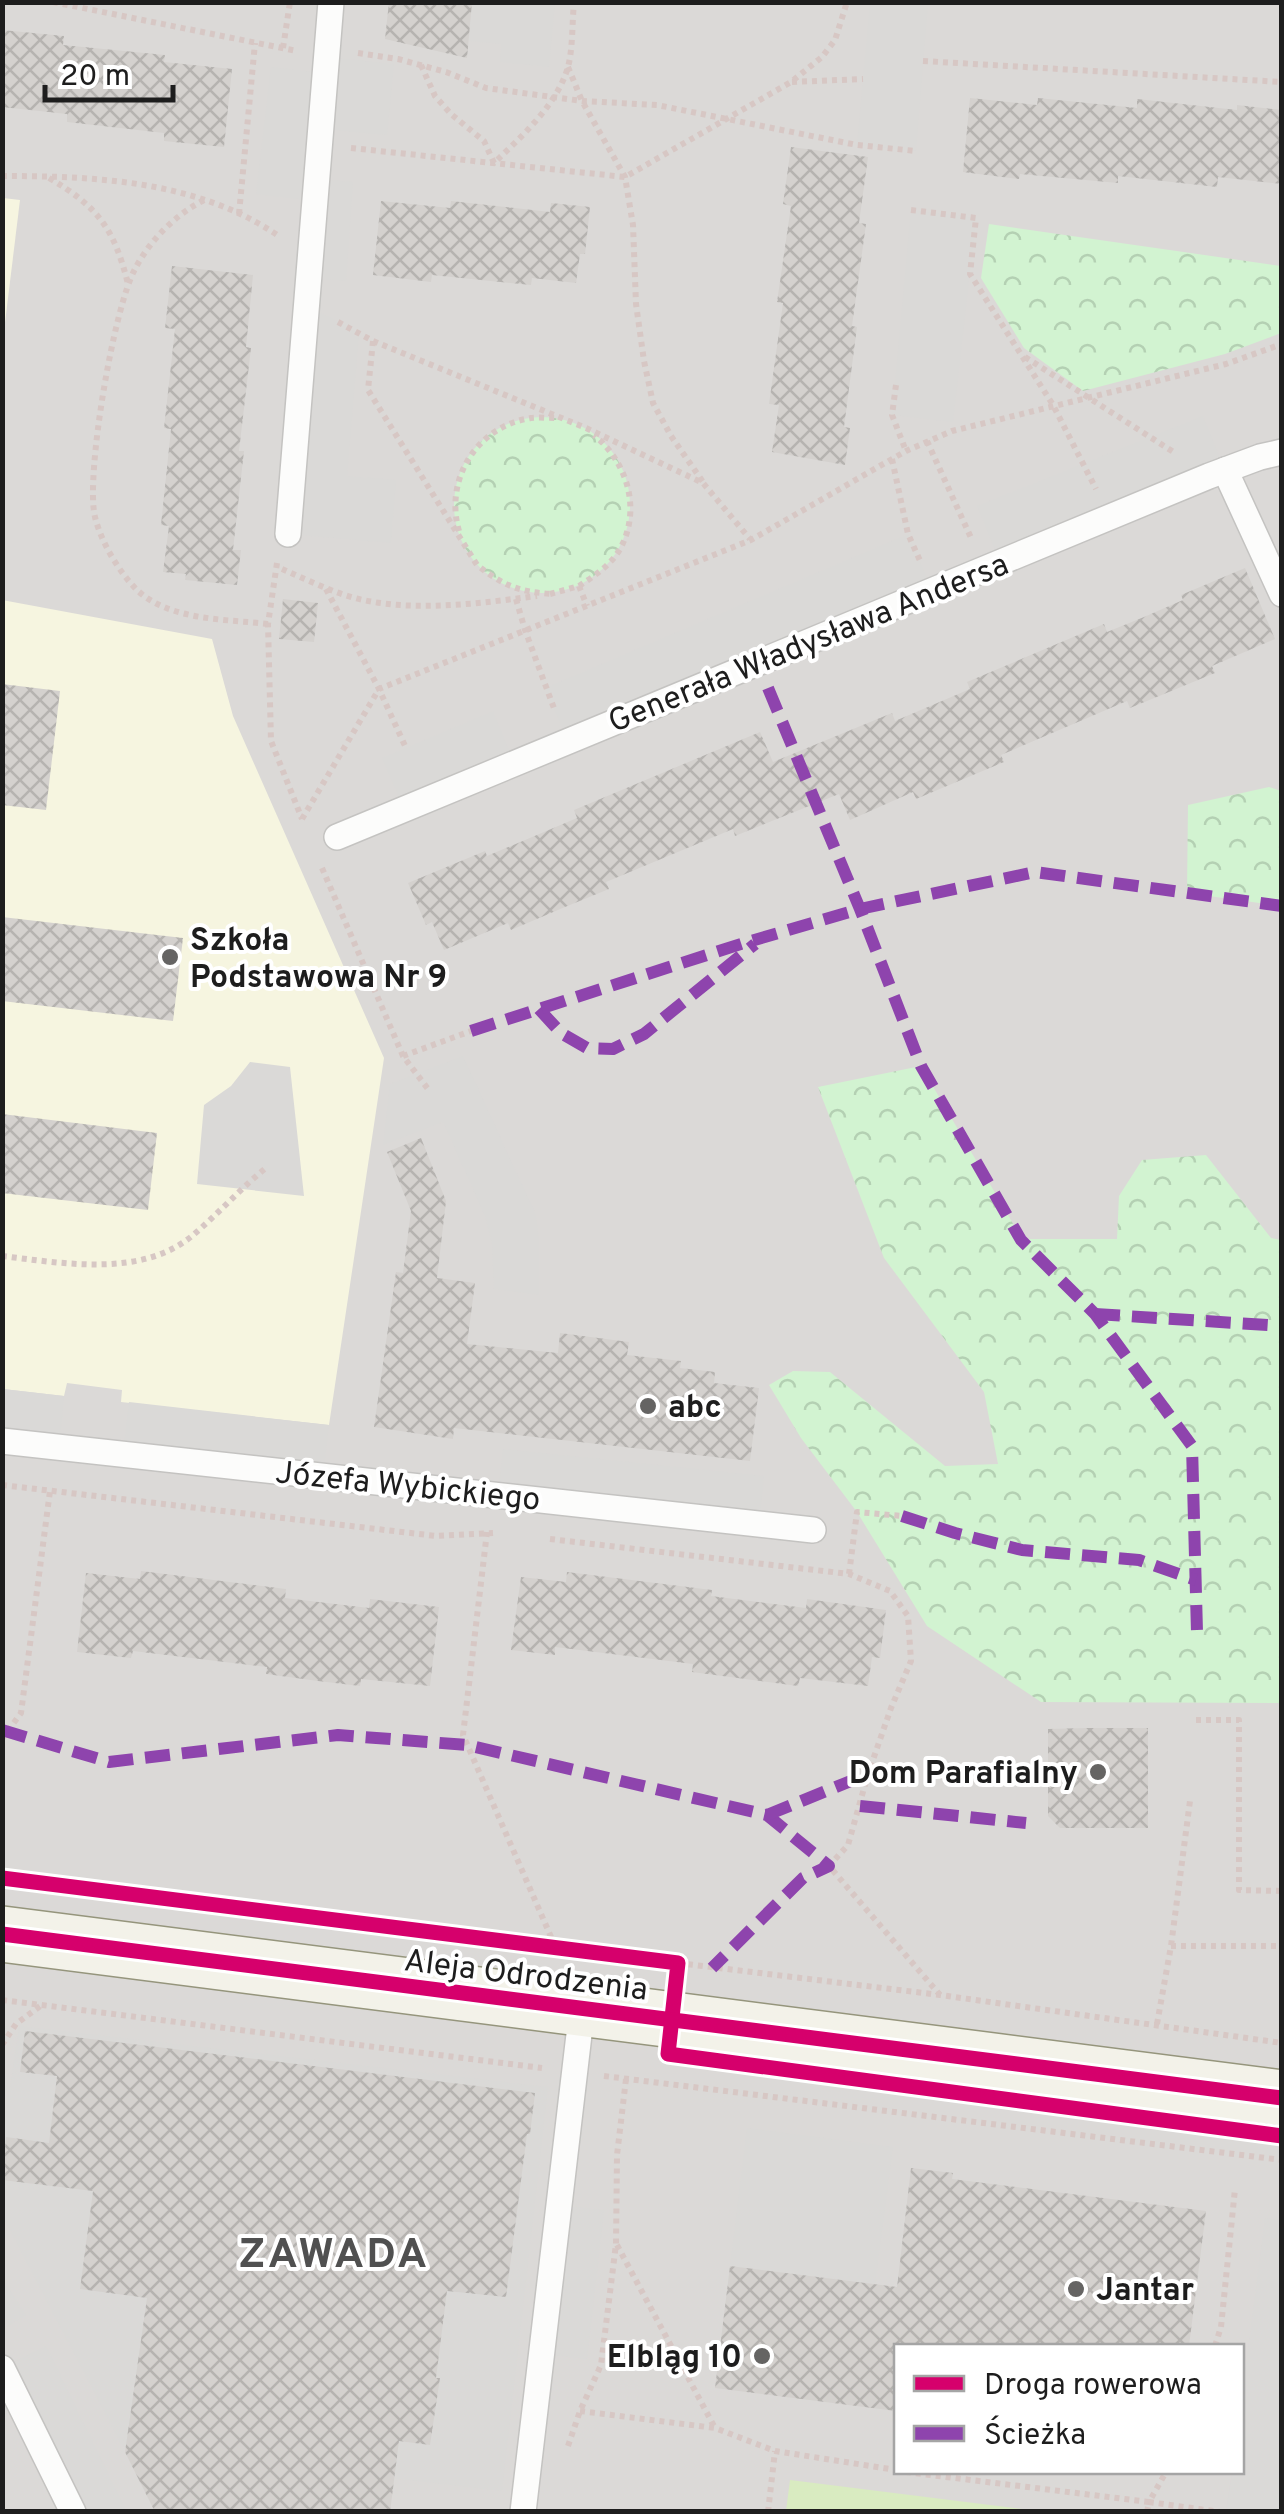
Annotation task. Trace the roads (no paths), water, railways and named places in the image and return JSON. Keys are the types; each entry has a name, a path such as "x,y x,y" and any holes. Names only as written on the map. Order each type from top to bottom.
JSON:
{"street":[{"name":"Aleja Odrodzenia","path":"2,1934 1282,2098"}],"lane":[{"path":"288,534 331,2"},
{"name":"Generała Władysława Andersa","path":"336,836 1111,516 1217,473 1282,452"},
{"path":"1217,473 1282,594"},
{"name":"Józefa Wybickiego","path":"2,1440 812,1530"},
{"path":"523,2512 582,2009"},
{"path":"2,2368 72,2512"}],"place":[{"name":"Szkoła Podstawowa Nr 9","path":"170,957"},
{"name":"abc","path":"648,1406"},
{"name":"Dom Parafialny","path":"1098,1772"},
{"name":"Jantar","path":"1076,2289"},
{"name":"Elbląg 10","path":"762,2356"}],"district":[{"name":"ZAWADA","path":"334,2252"}]}
